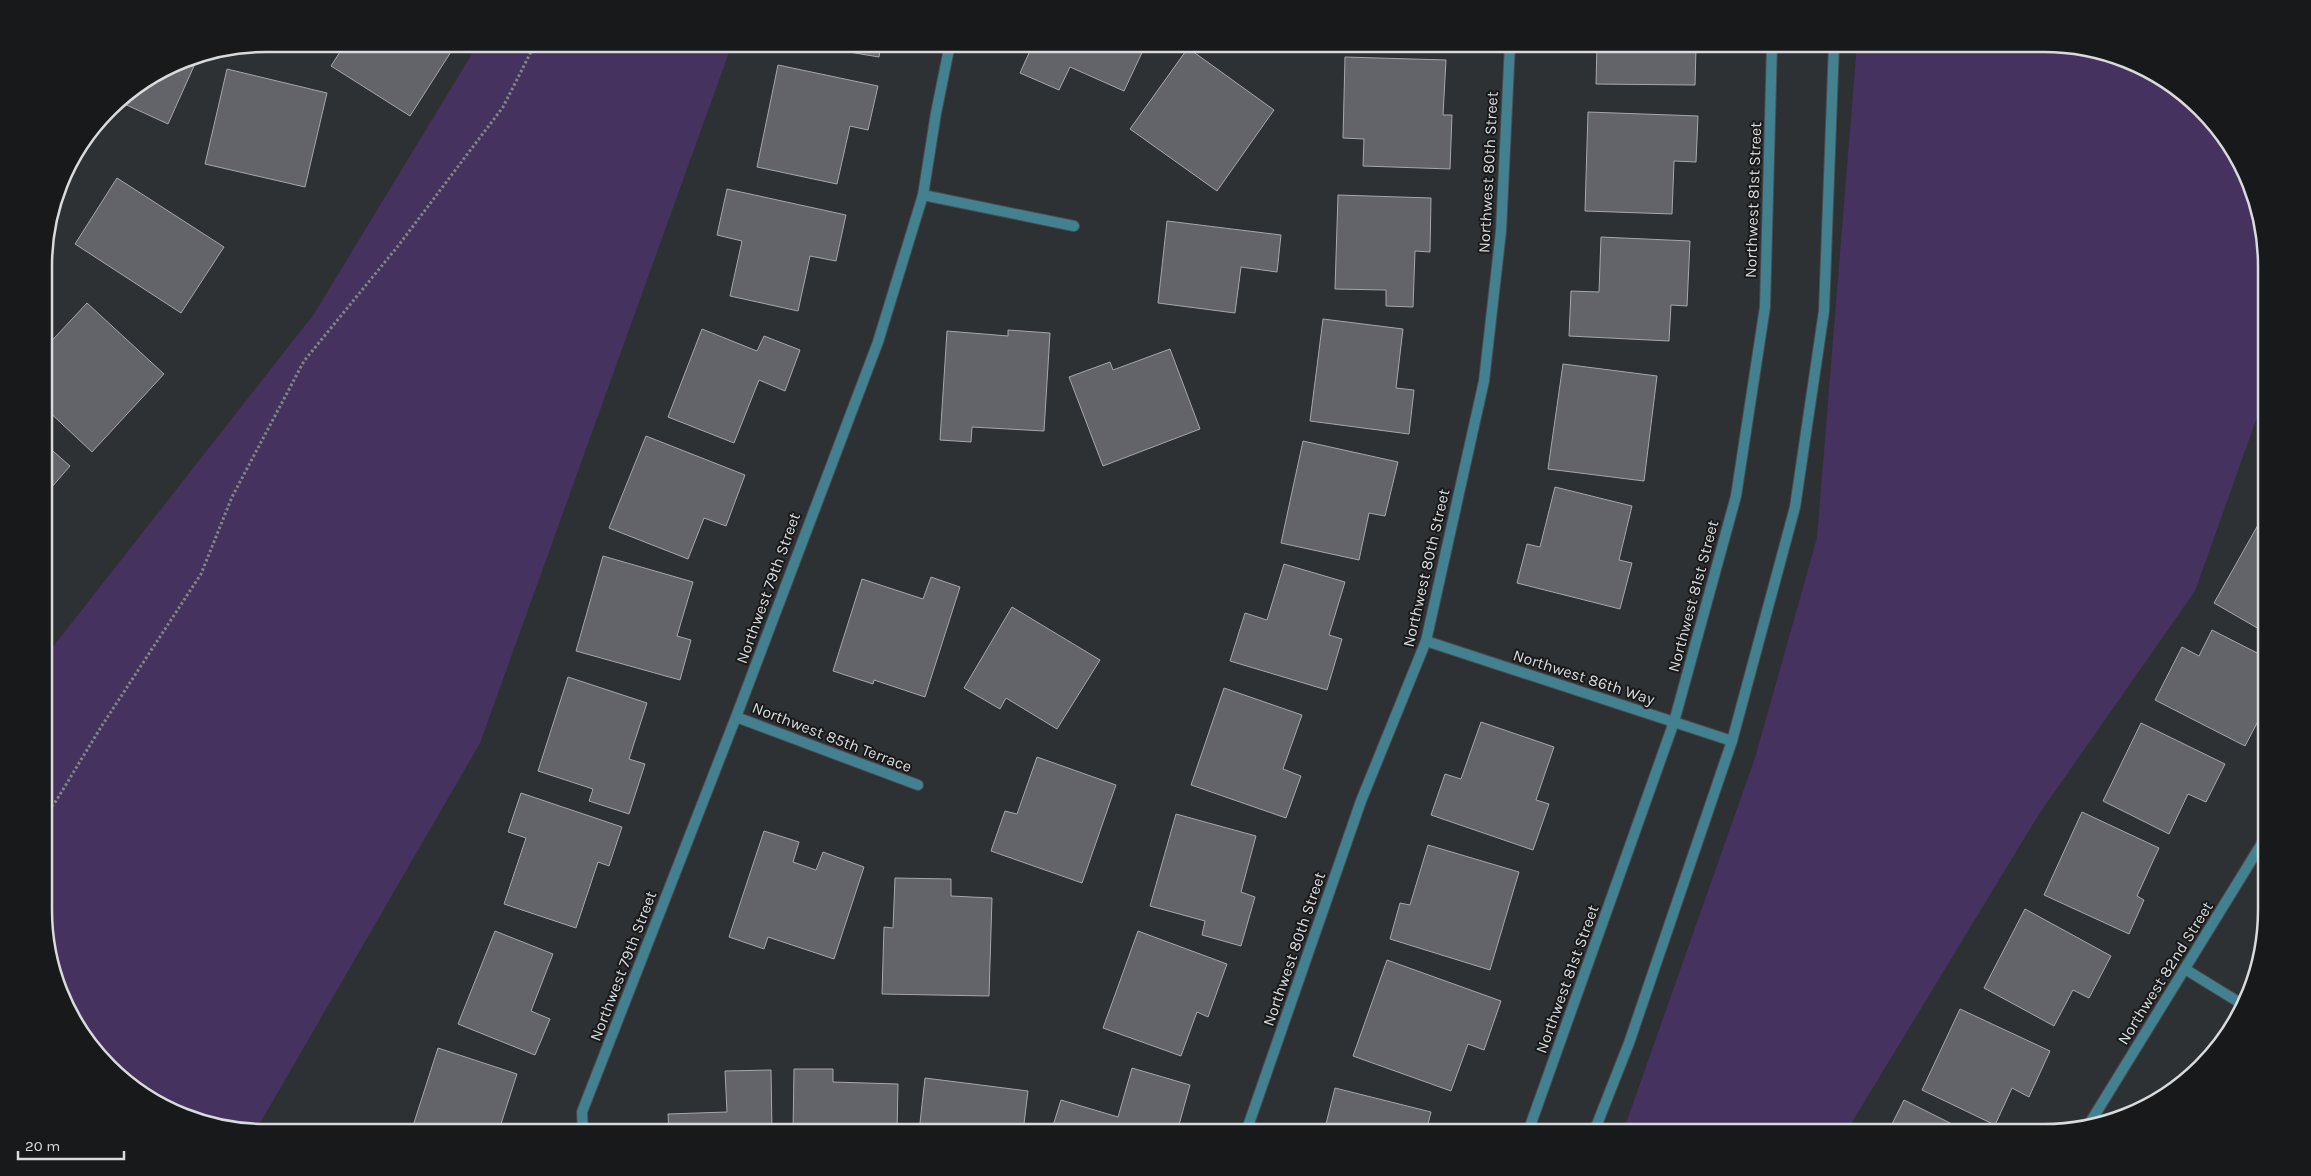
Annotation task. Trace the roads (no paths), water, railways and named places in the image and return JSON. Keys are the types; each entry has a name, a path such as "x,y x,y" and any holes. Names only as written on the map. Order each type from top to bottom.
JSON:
{"street":[{"name":"Northwest 79th Street","path":"583,1124 582,1112 736,717 878,342 923,195 936,113 948,52"},
{"name":"Northwest 80th Street","path":"1249,1124 1361,802 1426,641 1484,381 1501,231 1510,52"},
{"name":"Northwest 81st Street","path":"1531,1124 1674,722 1736,496 1765,307 1772,52"},
{"path":"1597,1124 1629,1042 1732,741 1795,506 1824,311 1834,52"},
{"path":"923,195 1074,226"},
{"name":"Northwest 86th Way","path":"1426,641 1732,741"},
{"name":"Northwest 85th Terrace","path":"736,717 918,785"},
{"name":"Northwest 82nd Street","path":"2093,1117 2258,850"},
{"path":"2185,969 2237,1001"}]}
